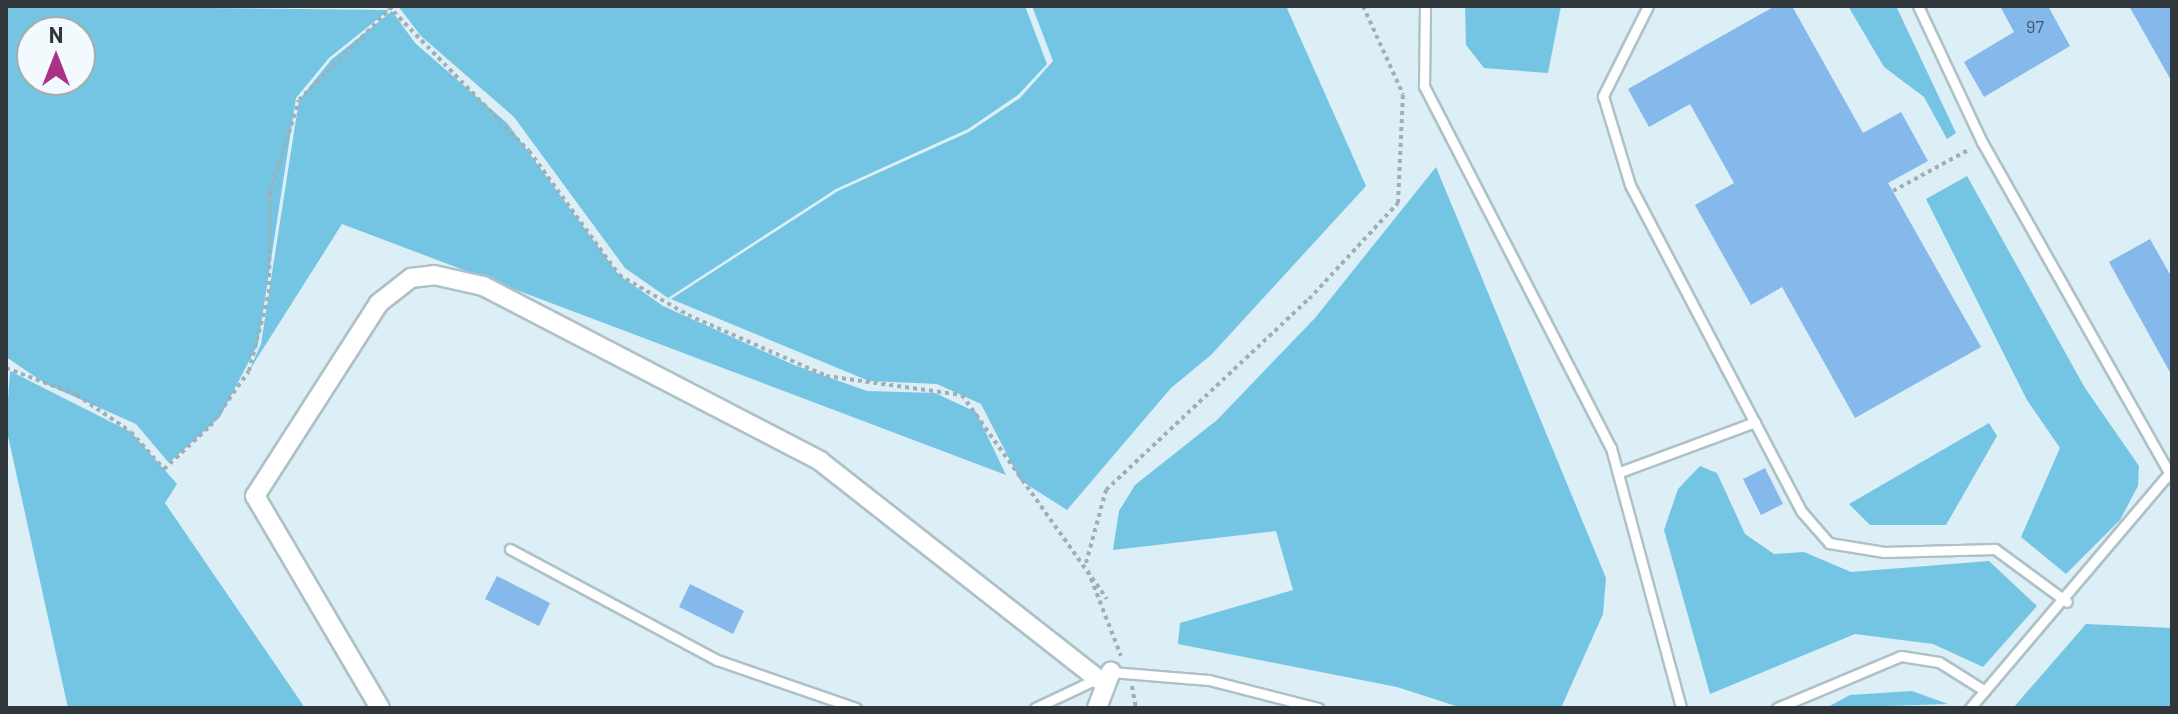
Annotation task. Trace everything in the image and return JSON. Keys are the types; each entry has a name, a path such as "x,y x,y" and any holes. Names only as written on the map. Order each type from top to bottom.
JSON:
{"street":[{"path":"380,708 255,496 379,303 411,278 434,275 483,286 820,461 1105,676 1097,708"}],"lane":[{"path":"1425,6 1424,86 1620,472 1681,708"},
{"path":"1648,6 1603,96 1630,185 1802,512 1829,543 1884,552 1995,549 2067,602"},
{"path":"1918,6 1982,142 2169,478 2067,602 1970,708"},
{"path":"1620,472 1755,422"},
{"path":"510,549 717,660 856,708"},
{"path":"1777,708 1901,656 1939,662 1985,691"},
{"path":"1035,708 1105,676 1130,673 1209,680 1318,708"}],"path":[{"path":"1130,673 1100,615 1086,563 1106,490 1309,299 1398,203 1403,94 1363,6"},
{"path":"6,368 77,395 131,432 164,469 210,426 249,371 269,293 270,194 299,100 391,8 529,151 619,275 688,315 826,376 962,395 1086,563 1107,599"},
{"path":"1403,94 1424,86"},
{"path":"1893,191 1982,142"}],"shaded area":[{"path":"6,6 389,10 329,58 296,98 258,344 220,417 169,463 136,424 46,384 6,357"},
{"path":"398,6 1025,6 1047,64 1018,95 968,129 836,189 668,298 625,268 514,117 421,36"},
{"path":"1032,6 1286,6 1366,186 1211,355 1171,388 1067,510 1020,480 981,404 937,384 869,381 671,299 838,191 969,132 1020,98 1053,61"},
{"path":"1465,6 1561,6 1548,73 1484,68 1466,45"},
{"path":"1848,6 1896,6 1956,133 1947,139 1924,97 1884,67"},
{"path":"392,11 415,43 507,123 619,275 663,306 794,365 867,391 935,393 976,412 1006,475 342,224 249,371 261,344 299,100 331,60"},
{"path":"1436,167 1606,578 1603,614 1561,708 1462,708 1397,687 1178,644 1180,623 1293,590 1276,531 1113,550 1119,511 1135,485 1217,420 1315,318"},
{"path":"1967,176 2085,388 2139,466 2138,486 2120,520 2066,574 2021,537 2060,448 2027,400 1926,199"},
{"path":"10,371 131,432 177,484 165,503 305,708 68,708 6,427"},
{"path":"1989,423 1997,436 1946,525 1870,525 1849,504"},
{"path":"1700,466 1717,473 1745,534 1774,554 1804,552 1851,572 1989,561 2037,606 1983,667 1933,644 1855,634 1710,694 1664,530 1678,489"},
{"path":"2086,624 2172,628 2172,708 2013,708"},
{"path":"1912,691 1948,704 1826,708 1850,695"}],"building":[{"path":"1775,6 1792,6 1863,133 1901,112 1928,161 1888,183 1981,347 1855,418 1782,287 1751,305 1695,205 1734,183 1690,104 1649,127 1628,89"},
{"path":"2000,6 2048,6 2070,46 1984,97 1964,62 2014,32"},
{"path":"2129,6 2172,6 2172,82"},
{"path":"2150,239 2172,278 2172,376 2109,262"},
{"path":"1765,468 1783,504 1761,515 1743,479"},
{"path":"497,576 550,603 539,626 485,599"},
{"path":"690,584 744,611 733,634 679,607"}]}
